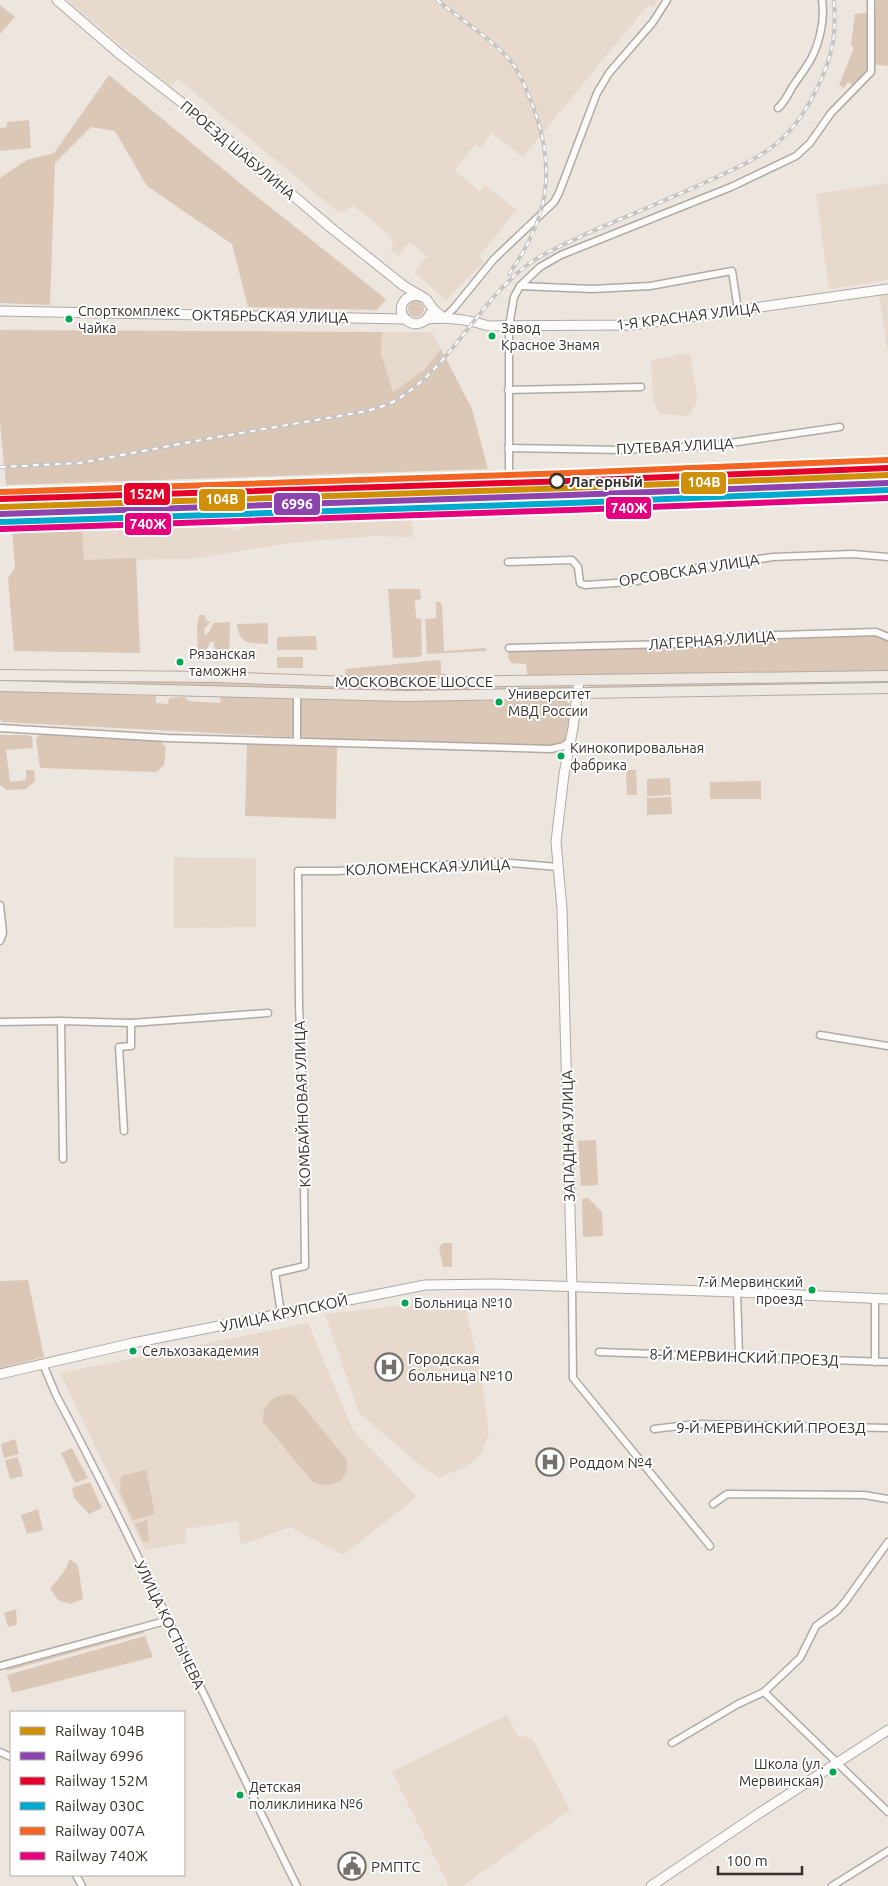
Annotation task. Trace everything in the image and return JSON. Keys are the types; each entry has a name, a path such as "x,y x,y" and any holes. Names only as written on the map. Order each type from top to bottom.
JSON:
{"main road":[{"name":"МОСКОВСКОЕ ШОССЕ","path":"0,675 213,676 409,684 888,676"},
{"name":"МОСКОВСКОЕ ШОССЕ","path":"0,686 414,696 888,688"}],"street":[{"name":"ПРОЕЗД ШАБУЛИНА","path":"58,0 122,56 213,127 330,227 404,286 426,298 430,306 444,318"},
{"path":"444,318 494,259 554,202 602,82 653,22 667,0"},
{"path":"778,108 784,102 812,57 821,28 822,0"},
{"path":"509,473 509,326 514,297 520,286 540,267 561,255 731,187 796,156 810,144 831,113 871,72 871,0"},
{"path":"520,286 592,290 650,286 732,270 738,310"},
{"path":"404,286 407,288 408,298"},
{"name":"1-Я КРАСНАЯ УЛИЦА","path":"428,319 444,318 489,326 632,325 888,289"},
{"path":"422,296 412,295 404,301 403,314 413,324 418,324 428,319 430,306"},
{"name":"ОКТЯБРЬСКАЯ УЛИЦА","path":"0,311 390,318 403,314"},
{"path":"508,390 641,386"},
{"name":"ПУТЕВАЯ УЛИЦА","path":"508,448 622,450 710,446 840,427"},
{"name":"ОРСОВСКАЯ УЛИЦА","path":"508,562 572,560 578,567 580,583 585,584 632,582 678,570 772,556 852,554 888,557"},
{"name":"ЛАГЕРНАЯ УЛИЦА","path":"509,648 712,643 725,638 740,636 876,632 886,636"},
{"name":"ЗАПАДНАЯ УЛИЦА","path":"579,680 556,831 563,937 573,1378 710,1546"},
{"path":"297,694 297,741"},
{"path":"0,728 167,738 464,748 551,749 564,746 570,740"},
{"name":"КОЛОМЕНСКАЯ УЛИЦА","path":"298,871 499,862 558,867"},
{"name":"КОМБАЙНОВАЯ УЛИЦА","path":"281,1314 275,1274 305,1266 298,871"},
{"path":"0,905 3,933 0,941"},
{"path":"0,1022 131,1023 268,1013"},
{"path":"61,1021 63,1159"},
{"path":"124,1131 119,1047 131,1046 131,1023"},
{"path":"820,1035 888,1046"},
{"name":"УЛИЦА КРУПСКОЙ","path":"0,1374 133,1343 425,1285 493,1284 572,1287"},
{"path":"572,1287 888,1299"},
{"path":"737,1292 738,1356"},
{"path":"874,1299 875,1362"},
{"name":"8-Й МЕРВИНСКИЙ ПРОЕЗД","path":"599,1352 888,1362"},
{"name":"УЛИЦА КОСТЫЧЕВА","path":"43,1364 56,1395 169,1620 244,1781 297,1886"},
{"name":"9-Й МЕРВИНСКИЙ ПРОЕЗД","path":"654,1429 696,1424 888,1428"},
{"path":"713,1504 727,1494 864,1495 888,1499"},
{"path":"672,1743 738,1704 764,1692 800,1658 816,1626 841,1607 888,1542"},
{"path":"0,1666 169,1620"},
{"path":"764,1692 888,1812"},
{"path":"651,1886 888,1730"},
{"path":"832,1886 888,1851"}],"shaded area":[{"path":"69,0 659,0 653,8 649,4 523,157 492,133 481,148 476,144 454,170 479,191 485,185 517,210 479,256 484,262 446,300 414,272 427,256 410,242 398,256 390,249 394,243 390,240 392,237 354,206 339,213 178,79 171,87"},
{"path":"876,0 888,0 888,66 871,64 866,76 856,87 848,82 844,88 839,85 854,48 851,45 855,14 876,11"},
{"path":"0,5 15,17 0,34"},
{"path":"109,75 246,188 386,299 377,310 248,307 232,244 147,186 115,131 91,127 55,163 50,305 0,303 0,178 27,160 54,153"},
{"path":"29,120 31,148 0,151 0,128 7,127 7,122"},
{"path":"888,183 888,280 829,289 816,194"},
{"path":"888,294 888,354 879,295"},
{"path":"416,301 422,303 424,309 422,315 416,317 410,315 408,309 410,303"},
{"path":"0,330 382,332 381,353 393,392 424,370 441,349 472,409 488,469 6,485 0,423"},
{"path":"382,332 432,332 441,349 424,370 393,392 381,353"},
{"path":"676,354 690,354 697,396 696,404 688,416 660,414 653,399 651,360"},
{"path":"172,508 173,516 86,520 82,528 84,560 136,558 140,653 14,651 8,578 15,568 11,517 26,513"},
{"path":"412,513 413,537 375,536 297,542 190,559 84,560 82,528 91,527 91,525 98,523 98,527 100,527 100,522 120,523 120,527 123,526 123,523 144,522 144,526 148,525 148,522 179,521 180,525 183,525 183,521 193,520 194,523 217,519 218,523 222,523 223,529 233,527 234,531 243,529 243,525 272,519 291,518 291,522 298,522 298,518 303,518 303,521 310,521 310,517 328,516 328,520 341,519 341,516 346,515 346,518 352,518 352,515"},
{"path":"388,589 420,589 421,599 415,600 416,618 421,619 422,654 419,657 393,658"},
{"path":"436,602 440,602 442,605 444,651 486,648 486,651 427,654 425,619 436,618"},
{"path":"199,615 205,615 206,620 210,622 204,629 205,635 214,623 230,622 229,659 221,660 215,654 214,642 210,642 205,654 198,654 197,628"},
{"path":"268,623 268,644 246,641 240,636 238,631 237,624"},
{"path":"876,632 888,637 888,671 528,680 526,664 511,663 508,658 509,648 711,643 725,637"},
{"path":"316,636 317,650 277,650 277,637"},
{"path":"277,657 303,657 303,668 277,668"},
{"path":"438,660 441,662 441,673 446,674 446,677 346,676 345,674 346,669"},
{"path":"152,681 404,689 571,686 570,688 403,692 119,683"},
{"path":"888,681 888,683 590,688 588,686"},
{"path":"0,690 156,696 156,703 168,704 169,698 185,697 188,701 220,703 221,696 291,698 295,704 295,735 290,737 3,722 0,720"},
{"path":"303,697 470,701 565,699 571,705 568,737 565,743 550,747 305,739 300,731 298,719"},
{"path":"42,734 159,740 166,747 164,765 157,772 40,768 36,739"},
{"path":"0,735 28,735 32,737 33,748 6,750 10,782 26,780 26,770 34,770 35,781 26,789 6,790 0,785"},
{"path":"247,742 337,745 336,819 245,816"},
{"path":"626,770 636,770 637,795 627,795"},
{"path":"670,778 671,795 647,796 647,779"},
{"path":"761,781 761,799 710,799 710,782"},
{"path":"671,797 672,814 647,815 647,798"},
{"path":"174,857 256,858 256,927 174,928"},
{"path":"596,1140 598,1185 581,1186 578,1141"},
{"path":"588,1198 602,1212 603,1236 583,1237 582,1199"},
{"path":"443,1243 452,1243 452,1267 443,1267 439,1247"},
{"path":"28,1280 44,1357 0,1368 0,1281"},
{"path":"464,1299 483,1387 489,1434 482,1453 464,1468 439,1477 424,1468 359,1413 325,1314"},
{"path":"308,1323 353,1430 417,1497 343,1555 290,1527 241,1545 238,1521 185,1529 186,1543 145,1550 60,1373"},
{"path":"288,1394 294,1395 347,1460 345,1474 338,1482 326,1485 313,1482 263,1422 264,1410 269,1402 277,1397"},
{"path":"15,1439 19,1454 4,1458 1,1444"},
{"path":"72,1448 88,1478 75,1483 61,1453"},
{"path":"18,1457 23,1476 10,1479 5,1460"},
{"path":"146,1470 155,1514 133,1520 120,1492 121,1476"},
{"path":"90,1482 102,1508 89,1514 74,1498 72,1488"},
{"path":"38,1509 43,1530 27,1534 21,1515"},
{"path":"147,1520 149,1541 144,1542 135,1524"},
{"path":"70,1559 78,1565 83,1599 70,1604 58,1600 50,1589 65,1570"},
{"path":"16,1609 17,1625 8,1627 4,1613"},
{"path":"143,1629 144,1633 7,1671 5,1667"},
{"path":"145,1636 153,1657 12,1693 7,1675"},
{"path":"507,1715 519,1738 526,1735 528,1739 532,1738 570,1810 462,1886 449,1886 392,1772"}],"railway":[{"path":"437,0 487,39 513,64 527,92 541,132 546,175 540,215 522,254 509,274"},
{"path":"0,467 80,463 357,413 393,402 417,385 434,369 493,298 509,281 533,261 586,234 683,193 731,170 755,158 787,134 813,97 826,69 834,37 834,0"}],"rail line":[{"name":"007А","path":"0,492 887,460"},
{"name":"152М","path":"0,499 569,481 888,468"},
{"name":"104В","path":"0,507 569,488 888,475"},
{"name":"6996","path":"0,514 888,483"},
{"name":"030C","path":"1,522 570,503 888,490"},
{"name":"740Ж","path":"1,529 888,498"}],"place":[{"name":"Спорткомплекс Чайка","path":"69,319"},
{"name":"Завод Красное Знамя","path":"492,336"},
{"name":"Лагерный","path":"557,481"},
{"name":"Рязанская таможня","path":"180,662"},
{"name":"Университет МВД России","path":"499,702"},
{"name":"Кинокопировальная фабрика","path":"561,756"},
{"name":"7-й Мервинский проезд","path":"812,1290"},
{"name":"Больница №10","path":"405,1303"},
{"name":"Сельхозакадемия","path":"133,1351"},
{"name":"Городская больница №10","path":"389,1367"},
{"name":"Роддом №4","path":"550,1462"},
{"name":"Школа (ул. Мервинская)","path":"833,1772"},
{"name":"Детская поликлиника №6","path":"240,1795"},
{"name":"РМПТС","path":"352,1866"}]}
